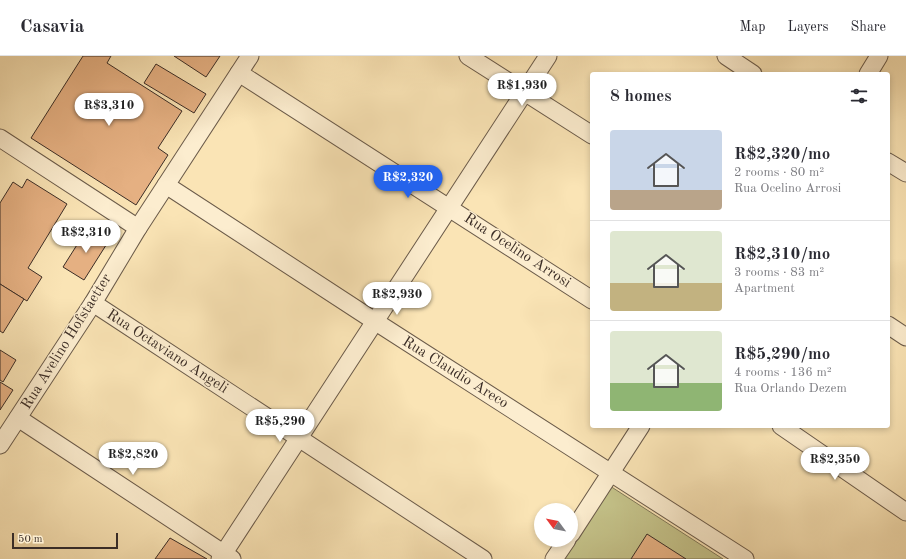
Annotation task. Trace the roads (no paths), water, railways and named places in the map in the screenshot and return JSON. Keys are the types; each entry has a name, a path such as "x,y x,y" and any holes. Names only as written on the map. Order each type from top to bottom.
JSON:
{"street":[{"name":"Rua Avelino Hofstaetter","path":"0,445 92,303 138,228 250,56"},
{"path":"468,56 590,134"},
{"path":"18,418 226,557 298,438 376,322 548,56"},
{"path":"726,56 750,72"},
{"path":"869,72 879,56"},
{"name":"Rua Ocelino Arrosi","path":"239,74 590,299"},
{"path":"0,138 138,228"},
{"path":"890,163 906,173"},
{"name":"Rua Claudio Areco","path":"166,185 745,559"},
{"name":"Rua Octaviano Angeli","path":"92,303 483,559"},
{"path":"890,326 906,337"},
{"path":"578,523 640,428"},
{"path":"784,428 906,512"},
{"path":"554,559 562,547"}]}
